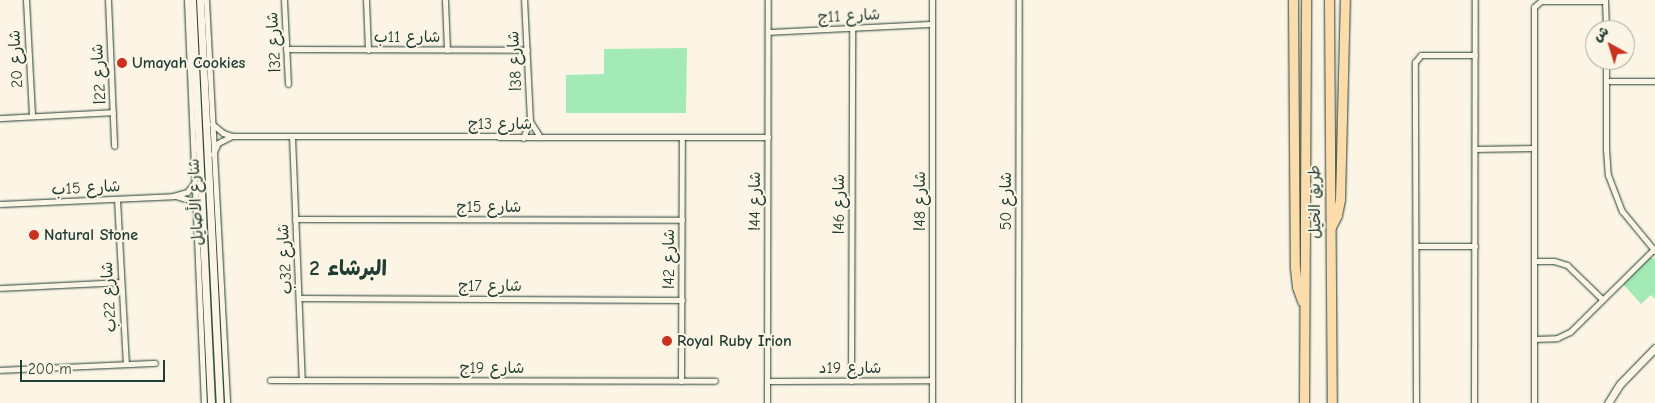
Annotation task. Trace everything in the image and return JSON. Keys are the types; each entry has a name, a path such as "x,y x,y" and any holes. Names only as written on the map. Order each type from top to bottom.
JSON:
{"highway":[{"path":"1294,0 1295,268 1297,287 1304,305"},
{"name":"طريق الخيل","path":"1304,403 1306,0"},
{"name":"طريق الخيل","path":"1329,0 1332,403"},
{"path":"1330,227 1337,215 1340,199 1345,0"}],"street":[{"name":"شارع 20","path":"26,0 32,116"},
{"name":"شارع 22ا","path":"108,0 114,146"},
{"path":"186,0 196,212 203,289 204,403"},
{"name":"شارع الأصايل","path":"192,0 200,158 203,289 211,403"},
{"name":"شارع الأصايل","path":"200,0 216,267 220,403"},
{"path":"206,0 216,267 227,403"},
{"name":"شارع 32ا","path":"284,0 288,84"},
{"path":"366,0 368,50"},
{"path":"444,0 447,50"},
{"name":"شارع 38ا","path":"523,138 530,121 524,0"},
{"name":"شارع 44ا","path":"767,403 768,0"},
{"name":"شارع 48ا","path":"932,0 932,403"},
{"name":"شارع 50","path":"1018,403 1019,0"},
{"path":"1474,403 1475,0"},
{"path":"1534,403 1534,7 1538,1 1605,0 1606,20"},
{"name":"شارع 11ج","path":"768,32 932,24"},
{"name":"شارع 46ا","path":"851,381 852,28"},
{"name":"شارع 11ب","path":"286,50 526,50"},
{"path":"1416,403 1417,57 1475,55"},
{"path":"1534,339 1564,336 1654,250 1625,216 1611,188 1606,162 1606,70"},
{"path":"1606,81 1655,81"},
{"path":"0,118 113,112"},
{"name":"شارع 38ا","path":"530,121 540,137"},
{"path":"212,124 223,134 232,136"},
{"path":"213,154 218,143 232,136"},
{"name":"شارع 13ج","path":"232,136 768,137"},
{"name":"شارع 32ب","path":"292,136 302,380"},
{"name":"شارع 42ا","path":"682,137 682,381"},
{"path":"1475,149 1533,148"},
{"path":"173,196 189,190 200,158"},
{"path":"173,196 189,200 196,212"},
{"name":"شارع 15ب","path":"0,204 173,196"},
{"name":"شارع 22ب","path":"117,199 126,364"},
{"name":"شارع 15ج","path":"295,219 682,220"},
{"path":"1416,246 1475,246"},
{"path":"1534,261 1554,261 1567,266 1602,299"},
{"path":"0,288 121,282"},
{"name":"شارع 17ج","path":"299,298 682,300"},
{"path":"1608,403 1620,384 1655,348"},
{"path":"0,370 155,363"},
{"name":"شارع 19ج","path":"270,380 715,381"},
{"name":"شارع 19د","path":"767,381 932,380"}],"green space":[{"path":"687,48 686,113 566,113 566,75 604,74 604,49"},
{"path":"1648,257 1655,259 1655,299 1651,295 1641,304 1623,284"}],"place":[{"name":"Umayah Cookies","path":"122,63"},
{"name":"Natural Stone","path":"34,235"},
{"name":"Royal Ruby Irion","path":"667,341"}],"district":[{"name":"البرشاء 2","path":"348,268"}]}
